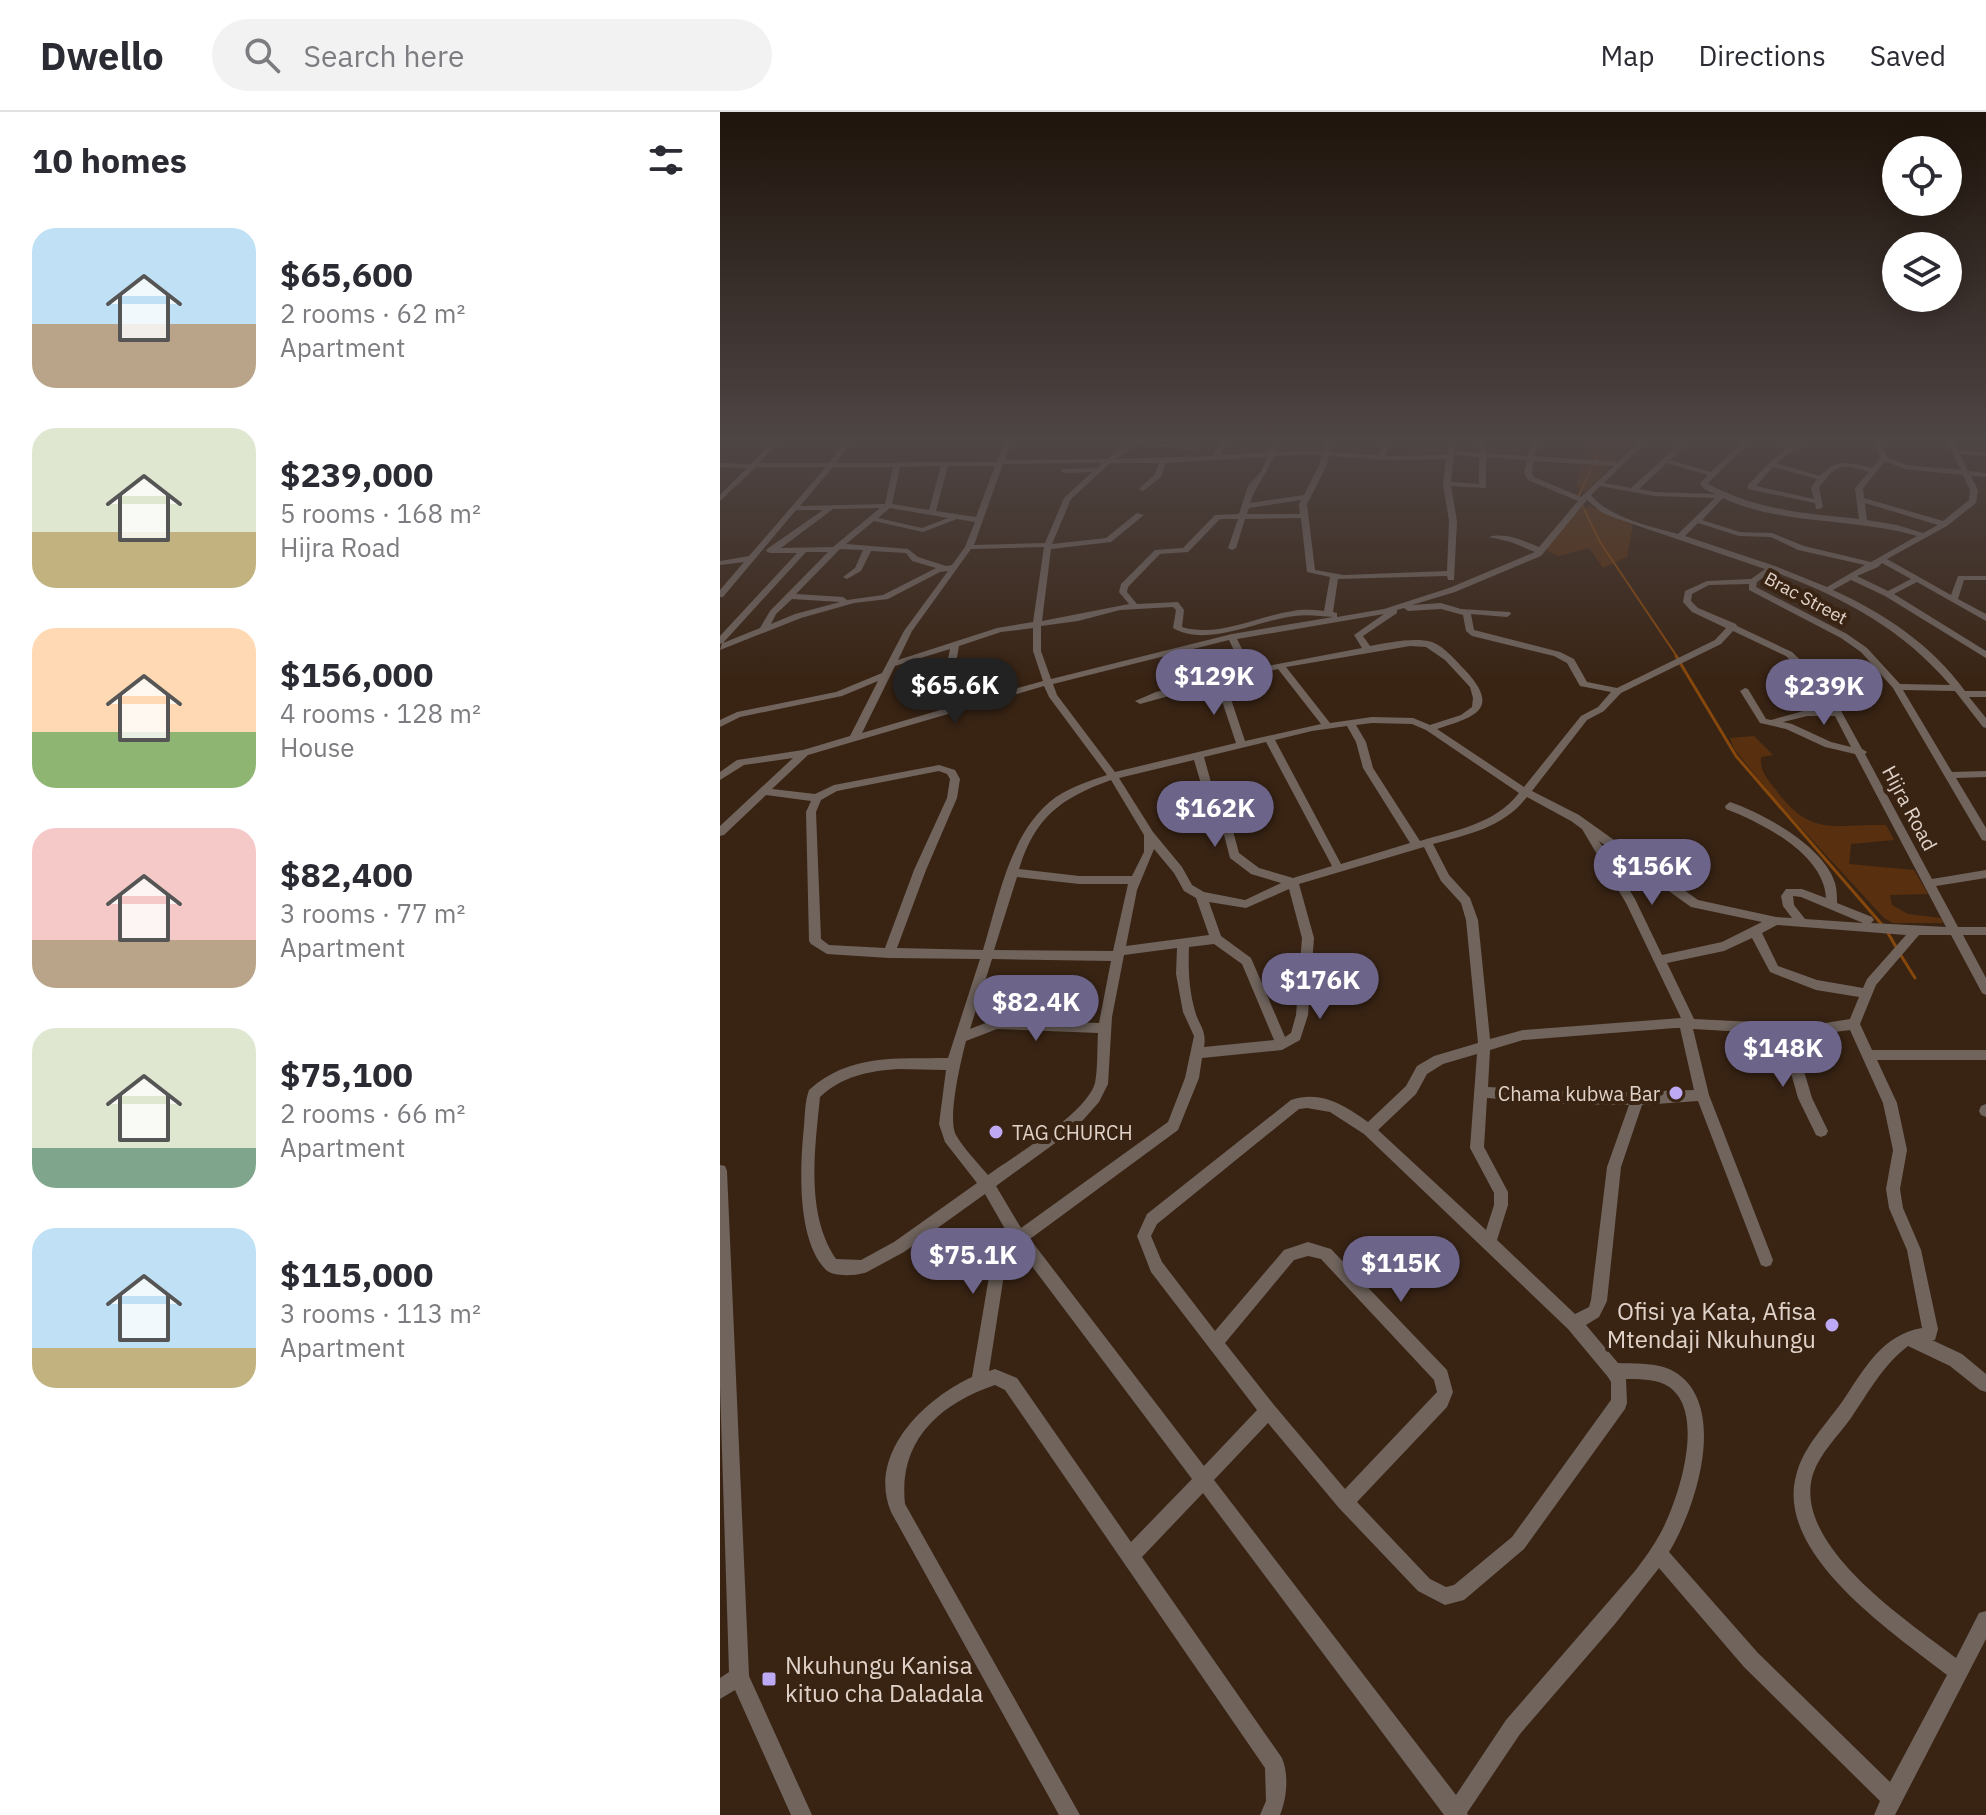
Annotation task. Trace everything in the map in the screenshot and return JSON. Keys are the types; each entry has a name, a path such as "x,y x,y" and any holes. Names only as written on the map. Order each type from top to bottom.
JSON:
{"street":[{"path":"767,549 786,520"},
{"path":"720,595 753,558 810,520"},
{"path":"763,630 790,596 836,548 871,520"},
{"path":"880,520 923,530 948,520"},
{"path":"854,738 908,631 950,567 969,547 979,520"},
{"path":"1059,520 1048,546 1037,625 1037,651 1052,695 1113,776 1149,835 1178,870 1185,885 1201,896 1246,904 1293,882 1500,818 1525,792 1574,727 1601,709 1618,691 1718,642 1733,626"},
{"path":"969,547 1048,546 1108,540 1133,520"},
{"path":"1135,606 1122,589 1154,556 1185,550 1215,520"},
{"path":"1232,548 1241,520"},
{"path":"1303,520 1308,568 1317,575 1451,573"},
{"path":"1452,590 1453,520"},
{"path":"955,644 947,684 950,690 979,696 1232,637 1363,616 1400,606 1452,590 1545,548 1567,520"},
{"path":"1633,520 1829,589 1901,633 1931,657 1986,725"},
{"path":"1865,520 1923,535"},
{"path":"1932,520 1944,524"},
{"path":"1829,589 1949,520"},
{"path":"1680,537 1698,521 1739,534 1772,535 1801,548 1879,562 1917,579 1986,618"},
{"path":"1493,537 1545,548"},
{"path":"767,549 868,548 908,551 915,559 950,567"},
{"path":"847,577 858,569 868,548"},
{"path":"720,644 804,550"},
{"path":"720,563 753,558"},
{"path":"720,644 854,601 893,594 950,567"},
{"name":"Brac Street","path":"1772,568 1753,581 1755,591 1855,643 1897,687 1986,837"},
{"path":"1328,614 1334,577"},
{"path":"1852,577 1888,594 1986,655"},
{"path":"1954,600 1961,578 1986,578"},
{"path":"1888,594 1917,579"},
{"name":"Hijra Road","path":"1753,581 1707,583 1688,593 1690,606 1774,645 1801,663 1825,689 1835,713 1862,752 1887,807 1984,983"},
{"path":"790,596 854,601"},
{"path":"890,665 1000,630 1135,606 1178,605 1177,628 1185,631 1238,629 1292,613 1349,617"},
{"path":"1400,606 1441,606 1507,614"},
{"path":"1367,649 1358,635 1383,628 1400,606"},
{"path":"1460,610 1467,613 1470,631 1475,634 1557,654 1571,661 1583,684 1618,691"},
{"path":"1363,616 1410,643"},
{"path":"1232,637 1250,674"},
{"path":"1140,701 1367,649 1410,643 1428,644 1477,691 1478,705 1471,713 1429,728"},
{"path":"1281,667 1328,726"},
{"path":"720,724 737,715 839,694 884,675"},
{"path":"720,777 741,762 804,753 1047,680"},
{"path":"1220,681 1241,744"},
{"path":"1897,687 1986,694"},
{"path":"1745,691 1763,721 1807,713 1835,713"},
{"path":"1614,1371 1659,1374 1675,1381 1686,1396 1696,1424 1692,1469 1659,1554 1605,1623 1487,1759 1456,1814 1016,1234 987,1185 950,1138 946,1124 953,1064 1021,845 1037,817 1053,801 1113,776 1269,738 1328,726 1388,719 1429,728 1525,792 1575,818 1695,904 1776,921 1800,920 1916,931 1986,931"},
{"path":"1774,721 1820,742 1862,752"},
{"path":"1350,723 1361,742 1368,768 1469,909 1484,1044 1477,1148 1501,1192 1501,1205 1489,1242"},
{"path":"1269,738 1338,868"},
{"path":"720,832 804,753"},
{"path":"1198,755 1212,804 1228,831 1234,855 1255,871 1293,882"},
{"path":"889,953 920,870 952,798 955,779 951,772 939,768 834,788 817,798 811,812 815,941 827,949 889,953 985,955 1119,954 1216,939"},
{"path":"1949,775 1986,774"},
{"path":"764,791 817,798"},
{"path":"1730,806 1760,820 1805,852 1829,881 1832,906"},
{"path":"1575,818 1595,838 1608,869 1631,902 1688,1024 1702,1095 1766,1260"},
{"path":"953,1064 849,1069 828,1079 814,1094 810,1184 813,1233 822,1255 832,1266 862,1267 899,1247 1071,1124 1094,1098 1104,1069 1106,1028 1119,954 1135,880 1148,857 1149,835"},
{"path":"1012,872 1079,880 1135,880"},
{"path":"1930,883 1986,874"},
{"path":"1198,1053 1282,1045 1299,1031 1308,938 1293,882"},
{"path":"1800,920 1789,906 1787,896 1790,892 1881,927"},
{"path":"1201,896 1216,939 1247,961 1282,1045"},
{"path":"1659,960 1724,946 1776,921"},
{"path":"1916,931 1865,993 1854,1024 1871,1055 1890,1103 1899,1143 1893,1189 1896,1208 1914,1250 1930,1329 1929,1334 1901,1340 1815,1454 1804,1479 1803,1503 1825,1555 1857,1592 1958,1671"},
{"path":"1756,933 1774,969 1816,985 1865,993"},
{"path":"979,1381 1001,1247 1163,1136 1176,1118 1198,1053 1199,1029 1189,1012 1182,974 1183,943"},
{"path":"961,1038 996,1024 1106,1028"},
{"path":"1369,1130 1411,1090 1422,1070 1451,1054 1484,1044 1574,1029 1688,1024 1785,1030 1838,1029 1854,1024"},
{"path":"1785,1030 1805,1098 1821,1131"},
{"path":"1871,1055 1986,1055"},
{"path":"1480,1092 1554,1100 1637,1101 1702,1095"},
{"path":"1314,1099 1369,1130 1574,1323 1619,1381 1619,1403 1518,1543 1458,1594 1445,1596 1424,1585 1345,1502 1268,1411 1156,1267 1144,1236 1152,1219 1296,1104 1314,1099"},
{"path":"1574,1323 1594,1312 1599,1301 1614,1167 1637,1101"},
{"path":"720,1171 724,1388 733,1456 739,1677 802,1815"},
{"path":"1216,1342 1289,1255 1298,1250 1315,1249 1326,1254 1441,1376 1445,1392 1441,1401 1345,1502"},
{"path":"1912,1339 1956,1360 1986,1384"},
{"path":"1070,1815 897,1506 892,1485 906,1437 958,1392 995,1377 1011,1384 1275,1765 1276,1801 1270,1815"},
{"path":"1131,1556 1268,1411"},
{"path":"1659,1554 1766,1676 1888,1807 1986,1620"},
{"path":"720,1689 739,1677"}],"shaded area":[{"path":"1566,520 1623,520 1633,525 1627,557 1603,568 1589,548 1558,556 1544,549"},
{"path":"1754,736 1773,755 1761,757 1765,775 1800,815 1824,825 1886,825 1894,840 1851,844 1849,864 1914,870 1928,894 1890,895 1892,905 1908,914 1941,918 1943,923 1893,923 1884,918 1779,804 1734,749 1730,738"}],"waterway":[{"path":"1590,520 1600,542 1678,658"},
{"path":"1676,656 1736,756 1884,927"},
{"path":"1888,933 1896,947"},
{"path":"1900,954 1915,978"}],"place":[{"name":"Chama kubwa Bar","path":"1676,1093"},
{"name":"TAG CHURCH","path":"996,1132"},
{"name":"Ofisi ya Kata, Afisa Mtendaji Nkuhungu","path":"1832,1325"},
{"name":"Nkuhungu Kanisa kituo cha Daladala","path":"769,1679"}]}
